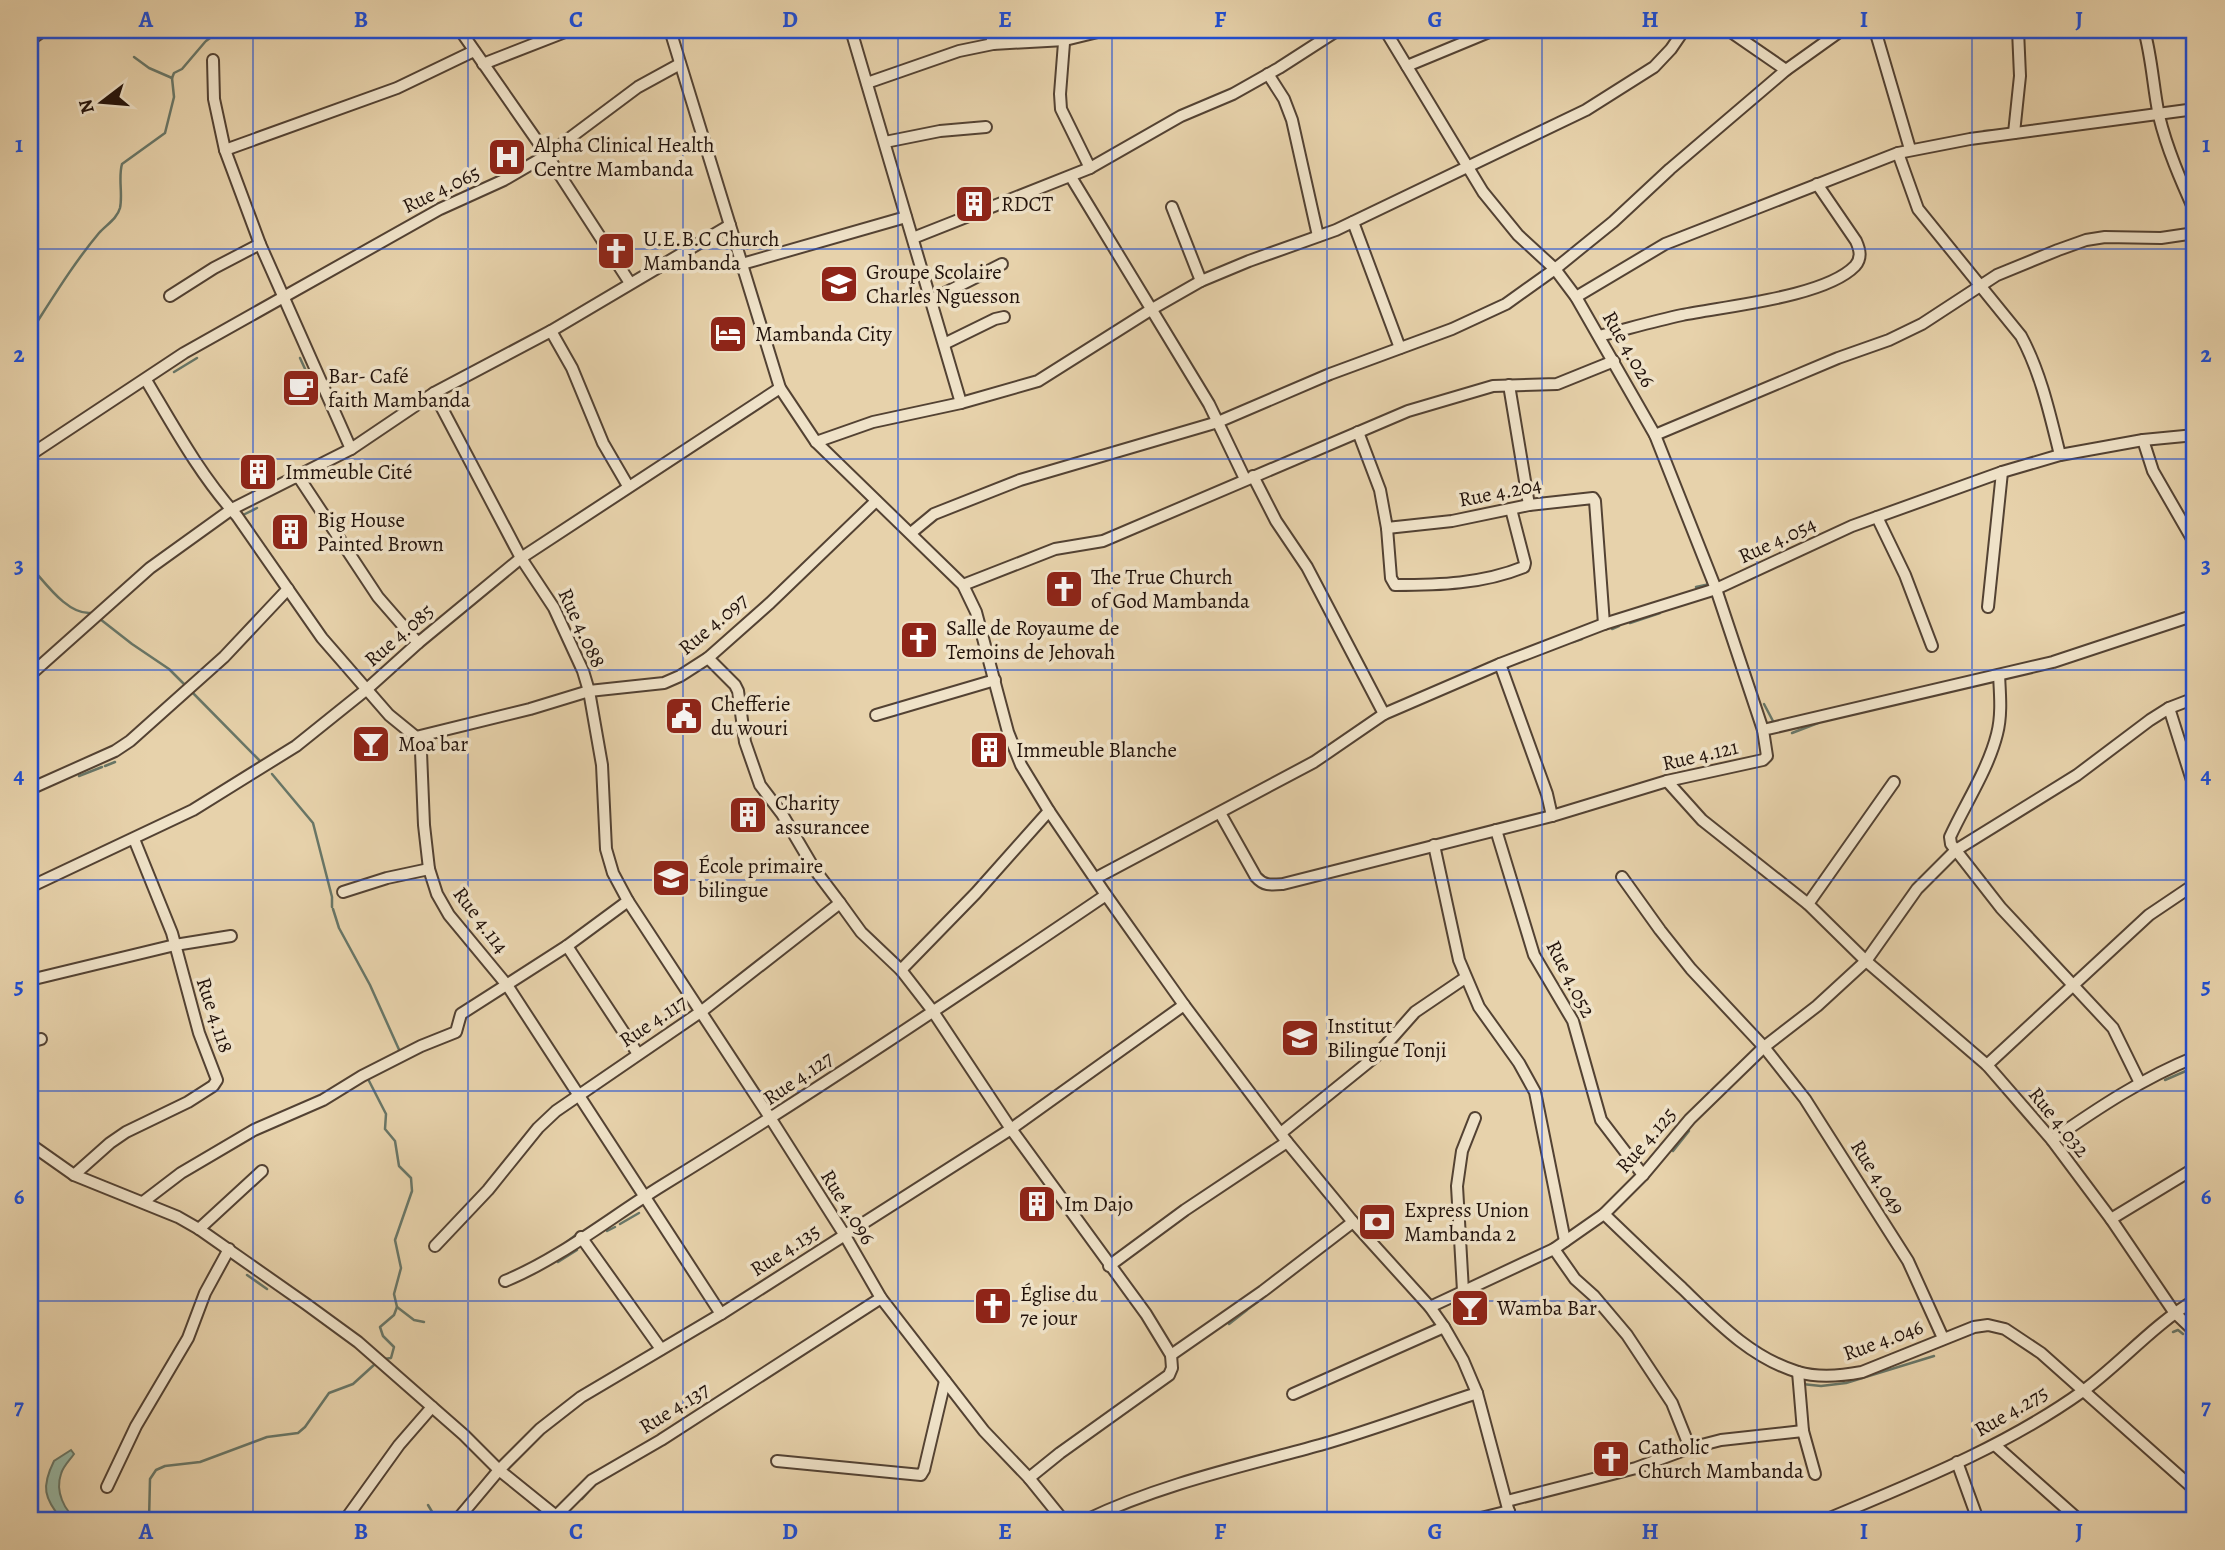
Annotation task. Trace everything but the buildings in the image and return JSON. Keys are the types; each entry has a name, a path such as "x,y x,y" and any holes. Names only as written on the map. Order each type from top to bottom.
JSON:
{"street":[{"path":"30,40 44,30"},
{"path":"460,30 547,155 630,283"},
{"path":"483,64 570,30"},
{"path":"670,30 780,388 816,442 963,585 976,612 1008,732 1021,765 1106,895 1284,1138 1353,1222 1430,1307 1444,1327 1463,1360 1477,1393 1509,1511"},
{"path":"851,30 961,403"},
{"path":"990,30 993,44"},
{"path":"867,83 959,51 993,44 1106,30"},
{"path":"913,238 1090,168 1181,116 1233,94 1338,30"},
{"name":"Rue 4.026","path":"1385,30 1467,168 1518,235 1555,270 1576,297 1655,435 1716,589 1763,730"},
{"path":"1407,66 1494,30"},
{"path":"816,442 873,422 961,403 1038,381 1201,281 1353,222 1586,110 1654,67 1685,30"},
{"path":"1728,30 1786,70"},
{"path":"911,533 934,514 1020,480 1218,422 1330,374 1452,329 1506,304 1555,270 1786,70 1842,30"},
{"path":"1875,30 1910,149"},
{"path":"2014,133 2020,76 2018,30"},
{"path":"2144,30 2151,55 2159,114 2177,174 2195,212"},
{"path":"1065,35 1059,94 1061,109 1090,168"},
{"path":"225,150 397,88 474,51"},
{"path":"213,60 214,99 225,150 260,244 351,449"},
{"name":"Rue 4.065","path":"30,455 184,353 428,215 504,180 547,155 638,87 680,64"},
{"path":"1268,74 1284,99 1293,120 1318,236"},
{"path":"1576,297 1665,244 1910,149 2195,108"},
{"path":"885,142 940,131 986,127"},
{"path":"1898,153 1918,209 2021,336 2028,349 2045,396 2060,455"},
{"path":"1071,177 1152,309 1249,477 1307,567 1384,714"},
{"path":"1600,336 1679,316 1781,298 1841,277 1856,265 1860,251 1817,184"},
{"path":"1172,208 1201,281"},
{"path":"742,264 906,217"},
{"path":"1353,222 1400,348"},
{"path":"30,675 149,568 232,509 351,449 434,393 551,331 730,225"},
{"path":"1655,435 1838,358 1889,340 1922,324 1997,275 2086,240 2105,237 2161,238 2195,233"},
{"path":"170,296 214,268 260,244"},
{"path":"931,300 1002,264"},
{"path":"944,344 1004,317"},
{"path":"551,331 572,368 603,443 628,486"},
{"path":"963,585 1055,549 1103,541 1408,411 1493,386 1558,384 1614,361"},
{"path":"146,380 199,468 221,499 232,509 323,638 389,715 416,737"},
{"path":"1509,385 1529,505"},
{"name":"Rue 4.085","path":"30,887 193,810 296,746 521,558 780,388"},
{"name":"Rue 4.088","path":"434,393 521,558 554,608 583,671 602,765 606,849 613,873 628,901"},
{"path":"1358,432 1380,490 1387,528 1391,578 1395,585 1456,584 1524,567 1511,509"},
{"name":"Rue 4.054","path":"1096,878 1314,762 1384,714 1500,664 1604,624 1716,589 1877,517 2002,472 2060,455 2143,440 2195,435"},
{"path":"2143,440 2153,471 2195,544"},
{"path":"1989,607 2002,472"},
{"path":"298,476 371,587 418,643"},
{"name":"Rue 4.204","path":"1387,528 1452,521 1529,505 1590,497 1595,501 1604,624"},
{"name":"Rue 4.097","path":"416,737 530,709 589,691 664,683 708,658 770,603 876,500"},
{"path":"1877,517 1905,575 1932,646"},
{"path":"30,789 115,751 148,727 224,657 288,589"},
{"name":"Rue 4.121","path":"1220,813 1261,883 1283,884 1552,816 1667,781 1763,760 1767,751 1763,730 2053,662 2195,615"},
{"path":"708,658 738,691 745,742 765,794 782,814 802,851 861,932 901,970 932,1010 1011,1129 1146,1314 1171,1355 1172,1368 1169,1375 1029,1478"},
{"path":"1500,664 1547,794 1552,816"},
{"path":"1999,675 2000,721 1997,737 1950,837 1955,850 2001,908 2113,1028 2140,1083"},
{"path":"876,715 995,680"},
{"name":"Rue 4.125","path":"1430,1307 1554,1249 1604,1214 1643,1175 1690,1119 1764,1047 1817,1006 1866,961 1917,889 1955,850 2077,775 2169,708 2195,698"},
{"path":"2169,708 2195,790"},
{"name":"Rue 4.114","path":"416,737 421,752 429,869 437,894 449,915 507,985 721,1314"},
{"name":"Rue 4.032","path":"1667,781 1702,820 1808,904 1866,961 1987,1066 2052,1140 2111,1219 2174,1312 2195,1332"},
{"path":"1808,904 1894,782"},
{"path":"901,970 976,893 1049,811"},
{"name":"Rue 4.052","path":"1496,830 1534,955 1573,1021 1601,1120 1643,1175"},
{"name":"Rue 4.118","path":"74,1175 126,1132 188,1102 216,1083 216,1075 199,1033 175,945 134,839"},
{"path":"1434,845 1465,978 1479,1007 1520,1063 1535,1092 1565,1241"},
{"path":"343,892 387,878 429,869"},
{"name":"Rue 4.049","path":"1622,877 1691,969 1764,1047 1812,1110 1908,1261 1943,1338"},
{"path":"1987,1066 2149,915 2195,884"},
{"name":"Rue 4.127","path":"505,1282 536,1269 643,1197 771,1119 1106,895"},
{"path":"143,1202 181,1173 254,1130 323,1100 362,1076 421,1046 456,1032 461,1014 567,946 628,901"},
{"name":"Rue 4.096","path":"628,901 771,1119 881,1298 984,1431 1029,1478 1063,1520"},
{"name":"Rue 4.117","path":"435,1246 556,1111 702,1011 840,903"},
{"path":"30,980 175,945 230,936"},
{"path":"567,946 638,1054"},
{"path":"1109,1266 1284,1138 1376,1056 1415,1012 1465,978"},
{"name":"Rue 4.135","path":"457,1520 499,1469 540,1429 581,1398 721,1314 1011,1129 1184,1005"},
{"path":"2052,1140 2113,1098 2195,1058"},
{"path":"1463,1292 1457,1186 1462,1151 1475,1118"},
{"name":"Rue 4.137","path":"30,1144 74,1175 143,1202 199,1229 229,1250 358,1342 499,1469 559,1518 592,1480 662,1440 881,1298"},
{"path":"2111,1219 2195,1168"},
{"path":"199,1229 262,1171"},
{"name":"Rue 4.046","path":"1604,1214 1724,1328 1762,1357 1798,1372 1834,1375 1861,1372 1943,1338 1981,1326 2005,1329 2041,1353 2195,1490"},
{"path":"1171,1355 1263,1292 1353,1222"},
{"path":"581,1237 661,1349"},
{"path":"1554,1249 1575,1279 1594,1296 1627,1335 1672,1403 1690,1448"},
{"path":"107,1486 136,1426 188,1338 205,1293 229,1250"},
{"name":"Rue 4.275","path":"1825,1520 1845,1516 1996,1446 2083,1390 2174,1312 2195,1300"},
{"path":"1293,1394 1444,1327"},
{"path":"1798,1372 1803,1431 1815,1474"},
{"path":"777,1461 921,1475 945,1381"},
{"path":"1086,1520 1132,1499 1186,1480 1321,1444 1477,1393"},
{"path":"345,1520 399,1445 432,1407"},
{"path":"1473,1520 1509,1511 1690,1448 1721,1440 1803,1431"},
{"path":"1996,1446 2080,1520"},
{"path":"1957,1462 1978,1520"}],"shaded area":[{"path":"71,1450 74,1454 62,1471 59,1487 65,1506 78,1520 62,1520 48,1499 46,1485 54,1461"}],"waterway":[{"path":"206,41 221,30"},
{"path":"1114,35 1136,30"},
{"path":"172,78 205,42"},
{"path":"134,57 149,68 172,78"},
{"path":"30,333 80,257 119,212 122,164 165,133 174,97 172,78"},
{"path":"1984,131 2002,130"},
{"path":"174,372 197,358"},
{"path":"300,358 306,371"},
{"path":"243,515 257,508"},
{"path":"30,536 33,533"},
{"path":"30,566 65,603 73,609 91,613"},
{"path":"1696,587 1710,584"},
{"path":"1630,623 1660,613"},
{"path":"100,619 169,669 185,685"},
{"path":"1612,629 1619,626"},
{"path":"1573,642 1582,639"},
{"path":"190,690 262,763"},
{"path":"1764,704 1774,723"},
{"path":"1792,733 1818,723"},
{"path":"105,766 115,762"},
{"path":"79,776 102,767"},
{"path":"272,774 313,823 332,897 332,907"},
{"path":"333,909 339,928 370,985 401,1054"},
{"path":"2165,1080 2195,1067"},
{"path":"367,1077 386,1114 385,1129 395,1141 399,1166 411,1178 412,1191 395,1240 401,1268 394,1294 397,1307 394,1315 380,1327 383,1336 394,1347 391,1358 384,1359"},
{"path":"1673,1151 1689,1131"},
{"path":"620,1224 639,1213"},
{"path":"607,1231 615,1227"},
{"path":"563,1245 577,1234"},
{"path":"558,1262 577,1250"},
{"path":"247,1275 267,1289"},
{"path":"1248,1309 1263,1298"},
{"path":"397,1307 414,1320 424,1322"},
{"path":"1229,1324 1247,1310"},
{"path":"2173,1332 2178,1330 2183,1334"},
{"path":"1802,1384 1821,1386 1846,1383 1934,1356"},
{"path":"149,1520 150,1479 156,1470 165,1466 200,1462 267,1437 298,1433 329,1393 353,1384 375,1364"},
{"path":"480,1485 493,1468"},
{"path":"582,1499 588,1492"},
{"path":"428,1505 437,1520"}],"place":[{"name":"Alpha Clinical Health Centre Mambanda","path":"507,157"},
{"name":"RDCT","path":"974,204"},
{"name":"U.E.B.C Church Mambanda","path":"616,251"},
{"name":"Groupe Scolaire Charles Nguesson","path":"839,284"},
{"name":"Mambanda City","path":"728,334"},
{"name":"Bar- Café faith Mambanda","path":"301,388"},
{"name":"Immeuble Cité","path":"258,472"},
{"name":"Big House Painted Brown","path":"290,532"},
{"name":"The True Church of God Mambanda","path":"1064,589"},
{"name":"Salle de Royaume de Temoins de Jehovah","path":"919,640"},
{"name":"Chefferie du wouri","path":"684,716"},
{"name":"Moa bar","path":"371,744"},
{"name":"Immeuble Blanche","path":"989,750"},
{"name":"Charity assurancee","path":"748,815"},
{"name":"École primaire bilingue","path":"671,878"},
{"name":"Institut Bilingue Tonji","path":"1300,1038"},
{"name":"Im Dajo","path":"1037,1204"},
{"name":"Express Union Mambanda 2","path":"1377,1222"},
{"name":"Église du 7e jour","path":"993,1306"},
{"name":"Wamba Bar","path":"1470,1308"},
{"name":"Catholic Church Mambanda","path":"1611,1459"}]}
